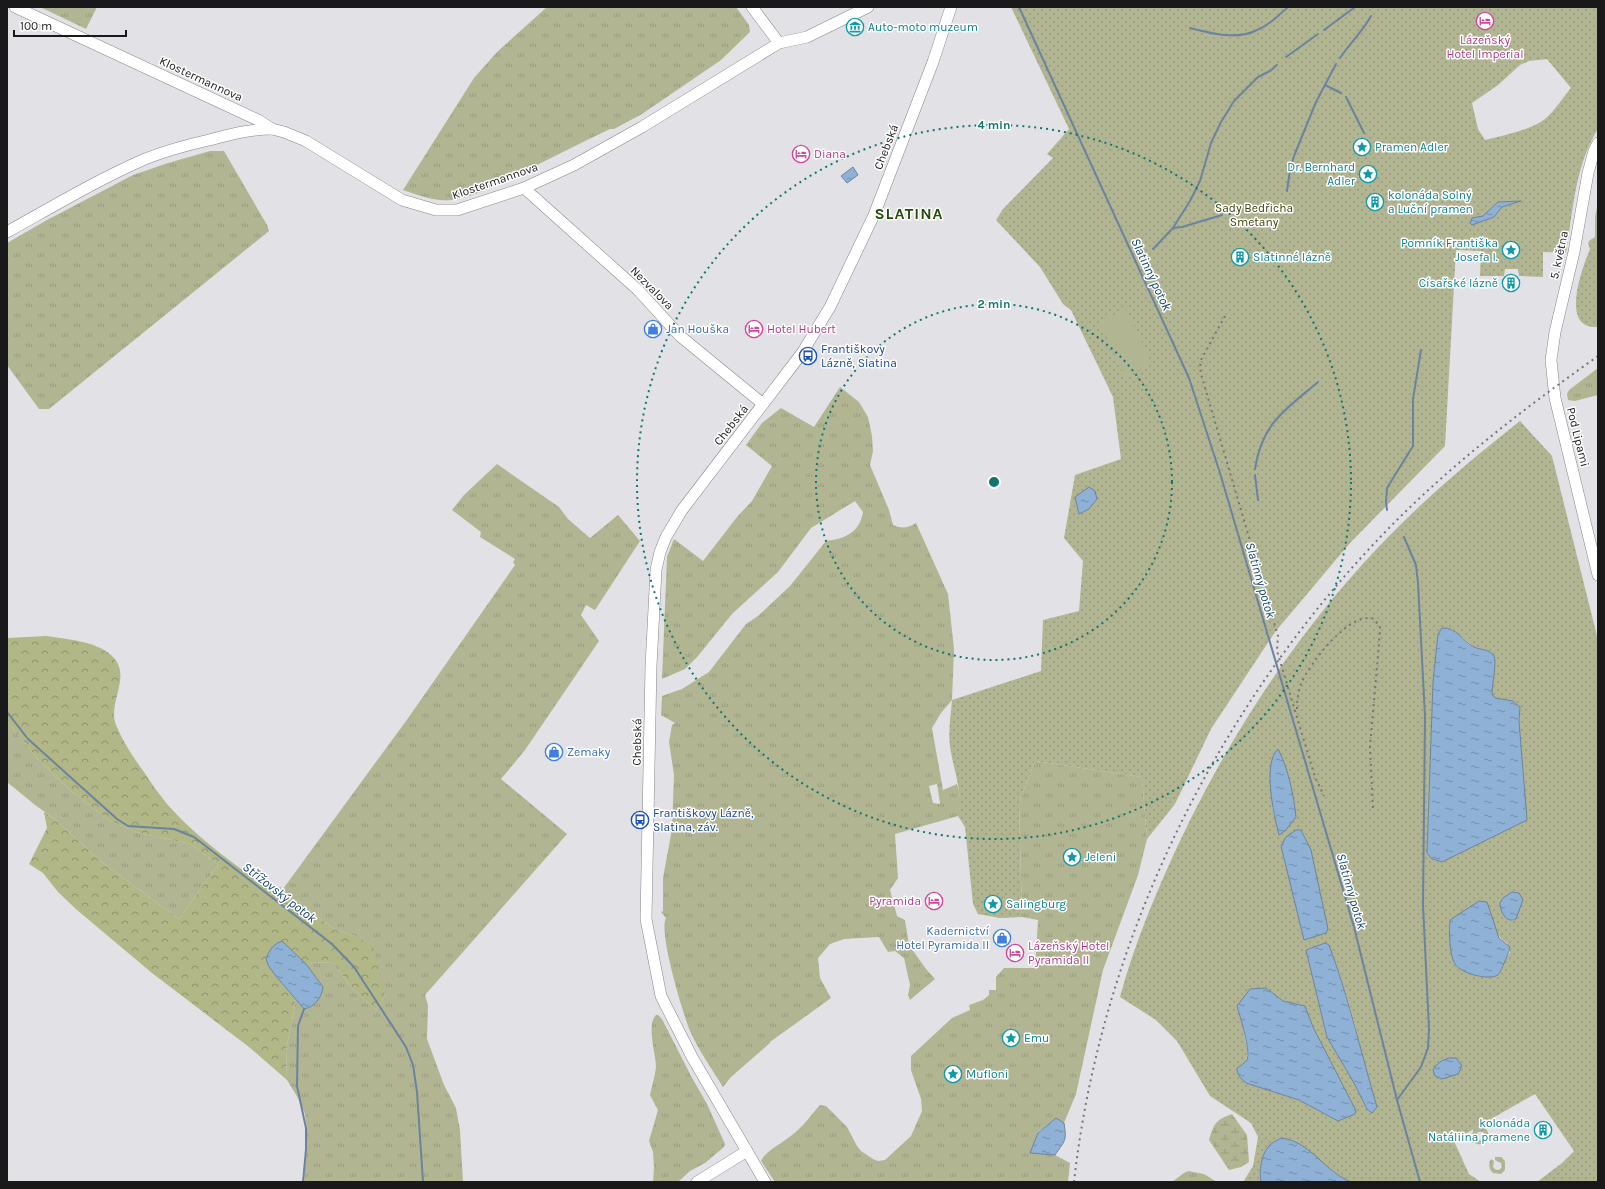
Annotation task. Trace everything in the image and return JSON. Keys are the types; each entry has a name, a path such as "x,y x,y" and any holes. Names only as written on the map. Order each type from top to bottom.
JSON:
{"street":[{"name":"Klostermannova","path":"15,7 258,120 272,128 306,141 395,196 420,206 444,211 457,210 524,188 587,158 642,127 779,43 806,37 868,7"},
{"path":"752,7 779,43"},
{"name":"Chebská","path":"765,1182 692,1057 661,996 646,919 653,632 656,570 660,552 666,537 682,510 811,340 830,307 874,215 933,62 951,7"},
{"path":"7,232 90,186 146,159 226,136 258,129 272,128"},
{"name":"5. května","path":"1552,375 1555,332 1574,252 1588,173 1594,151 1598,143"},
{"name":"Nezvalova","path":"524,188 638,290 680,336 763,404"},
{"name":"Pod Lipami","path":"1552,375 1555,398 1598,575"},
{"path":"696,1182 747,1151"}],"green space":[{"path":"40,7 97,7 86,29"},
{"path":"547,7 736,7 749,25 750,32 721,60 642,114 614,129 610,129 487,189 473,195 451,200 427,198 403,190 474,78 497,52"},
{"name":"Sady Bedřicha Smetany","path":"1011,7 1598,7 1598,129 1590,143 1580,173 1573,205 1566,253 1543,252 1543,277 1519,276 1518,269 1505,269 1504,276 1480,276 1481,251 1456,250 1445,446 1350,543 1275,632 1211,729 1175,804 1147,839 1142,777 1035,761 1019,803 1022,917 1000,918 978,914 973,904 965,827 958,816 960,807 959,790 949,740 952,700 1041,671 1043,620 1079,611 1083,561 1064,538 1075,475 1121,459 1113,397 1071,310 1063,304 1040,267 996,220 1003,209 1053,158 1047,154 1069,129","holes":["1547,59 1571,88 1548,116 1539,123 1516,132 1485,140 1478,129 1472,103 1498,85 1520,65 1529,61"]},
{"path":"210,151 224,151 269,231 49,409 39,409 7,365 7,243 47,220 133,175"},
{"path":"1598,202 1598,327 1586,325 1579,319 1576,309 1576,296 1582,270 1590,249 1588,243 1595,237 1595,217"},
{"path":"1126,309 1152,364 1125,376 1099,322"},
{"path":"1598,368 1598,395 1575,401 1568,400 1567,394 1569,390"},
{"path":"840,387 859,402 868,417 872,436 873,451 870,465 889,510 893,525 905,527 916,523 948,594 954,649 952,700 941,713 932,728 943,790 957,784 960,796 960,808 958,816 895,834 898,878 890,890 897,916 905,920 909,945 935,979 910,1000 908,995 910,985 904,958 895,951 888,952 879,937 844,939 830,944 818,958 820,978 831,998 770,1042 731,1077 723,1087 697,1046 690,1031 672,973 665,939 664,926 666,918 661,912 663,911 663,878 672,829 674,775 669,742 672,725 675,723 661,715 662,696 682,689 709,672 746,624 758,616 790,586 826,541 845,536 855,529 859,525 863,512 855,501 811,528 778,572 732,614 698,656 685,669 662,679 667,557 674,539 703,561 737,517 752,501 772,466 746,445 762,423 781,408 814,427","holes":["937,784 940,804 933,803 929,786"]},
{"path":"1520,421 1552,456 1598,640 1598,1182 1537,1182 1562,1163 1574,1151 1535,1094 1477,1127 1485,1128 1489,1134 1487,1142 1485,1141 1483,1132 1478,1132 1476,1135 1477,1139 1483,1142 1483,1144 1474,1143 1472,1135 1474,1129 1454,1141 1469,1174 1481,1182 1351,1182 1341,1178 1281,1138 1266,1151 1260,1168 1261,1182 1243,1182 1253,1166 1258,1137 1251,1123 1210,1096 1177,1041 1156,1020 1120,997 1134,951 1164,876 1186,828 1210,782 1236,736 1294,649 1326,607 1360,567 1396,529 1472,460","holes":["1452,629 1474,647 1491,652 1495,662 1491,694 1495,698 1513,701 1520,707 1519,721 1442,862 1433,859 1427,853 1433,682 1435,665","1272,806 1296,817 1279,834","1301,830 1307,842 1305,940 1281,846","1503,898 1519,911 1516,919 1512,921 1500,903","1489,907 1494,927 1500,937 1507,943 1510,952 1502,965 1501,971 1480,977 1458,968 1454,963 1452,956 1449,925 1450,920","1325,943 1329,945 1344,987 1360,1044 1372,1113 1367,1109 1354,1083 1327,1037 1306,950","1266,988 1283,1001 1305,1007 1313,1027 1352,1103 1338,1121 1299,1100 1246,1083 1247,1049 1242,1022 1237,1006"]},
{"path":"497,464 559,507 568,519 590,538 618,515 640,541 595,610 586,605 581,615 599,641 525,750 501,779 567,834 425,995 428,1005 427,1039 444,1085 456,1108 460,1130 463,1182 304,1182 307,1129 305,1114 298,1098 287,1080 286,1050 296,1000 304,1009 308,1008 317,1001 323,987 306,964 313,962 333,963 351,987 376,1010 385,996 354,936 334,929 298,901 280,893 406,721 515,565 513,562 515,559 480,537 481,532 452,510 464,495"},
{"path":"46,636 90,644 106,651 112,656 118,664 120,672 120,681 114,716 116,725 132,755 158,792 167,804 191,828 216,850 270,890 281,887 280,893 298,901 334,929 354,936 373,946 385,996 376,1010 351,987 333,963 313,962 306,964 286,945 266,958 275,975 296,1000 286,1050 287,1080 249,1047 152,973 77,910 58,892 43,873 29,864 47,828 44,812 55,819 99,860 179,919 218,865 191,844 139,833 110,821 71,791 37,758 12,727 7,725 7,638"},
{"path":"7,725 12,727 37,758 71,791 110,821 139,833 191,844 218,865 179,919 99,860 55,819 7,782"},
{"path":"1035,761 1142,777 1147,839 1138,875 1103,970 1076,1094 1064,1123 1056,1118 1038,1132 1031,1153 1055,1155 1070,1163 1068,1182 775,1182 761,1161 766,1154 796,1132 820,1105 826,1106 847,1127 861,1151 878,1161 885,1160 911,1136 922,1111 921,1099 911,1070 911,1056 952,1018 970,1010 969,1005 983,1000 989,995 989,990 996,990 996,977 1004,968 1035,968 1038,920 1022,917 1019,803"},
{"path":"656,1015 662,1019 707,1104 725,1144 724,1147 705,1163 690,1171 678,1182 653,1182 653,1152 649,1141 658,1110 650,1095 656,1067 652,1040 652,1026"},
{"path":"1232,1114 1247,1135 1249,1162 1241,1167 1229,1170 1209,1140 1216,1123 1222,1118"},
{"path":"1495,1157 1501,1157 1505,1161 1505,1170 1501,1174 1493,1173 1490,1168 1489,1163 1491,1159 1494,1161 1493,1167 1496,1170 1499,1170 1502,1167 1501,1163 1495,1160"},
{"path":"1188,1171 1204,1174 1217,1182 1172,1182"}],"water":[{"path":"853,167 858,175 847,183 841,176"},
{"path":"1521,201 1502,207 1494,217 1472,225 1470,223 1472,218 1483,216 1498,202"},
{"path":"1089,487 1095,491 1097,499 1089,509 1079,514 1075,497"},
{"path":"1442,628 1447,628 1456,632 1474,647 1487,651 1494,656 1495,663 1492,694 1495,698 1513,701 1520,707 1519,721 1527,820 1442,862 1432,859 1427,853 1433,682 1438,634"},
{"path":"1278,749 1285,764 1290,782 1296,817 1286,830 1279,835 1272,803 1270,778 1273,756"},
{"path":"1296,830 1301,830 1311,850 1328,929 1326,933 1304,940 1281,846 1286,837"},
{"path":"1512,892 1519,893 1523,900 1516,919 1509,920 1504,916 1500,903 1503,898"},
{"path":"1479,901 1487,902 1499,938 1510,947 1499,974 1493,977 1481,977 1462,970 1455,964 1452,955 1450,920"},
{"path":"282,941 306,964 323,987 315,1004 308,1008 304,1009 268,965 266,958 269,952 274,946"},
{"path":"1325,943 1329,945 1343,985 1377,1107 1372,1113 1367,1109 1354,1083 1327,1037 1306,950"},
{"path":"1266,988 1283,1001 1305,1006 1313,1027 1356,1111 1355,1114 1338,1121 1299,1100 1246,1083 1242,1080 1237,1068 1247,1060 1248,1049 1237,1006 1250,989"},
{"path":"1449,1058 1456,1058 1462,1066 1458,1074 1442,1079 1435,1076 1433,1070 1440,1062"},
{"path":"1056,1118 1064,1123 1065,1138 1055,1155 1030,1153 1038,1133"},
{"path":"1281,1138 1291,1140 1301,1145 1333,1171 1351,1182 1261,1182 1260,1168 1262,1159 1269,1146"}],"waterway":[{"name":"Slatinný potok","path":"1019,7 1189,378 1220,473 1354,927 1397,1100 1420,1182"},
{"path":"1190,28 1222,35 1247,34 1264,26 1288,7"},
{"path":"1324,30 1355,7"},
{"path":"1340,58 1371,16"},
{"path":"1286,57 1318,34"},
{"path":"1287,191 1294,156 1316,102 1336,64"},
{"path":"1153,249 1173,228 1190,201 1200,181 1211,143 1221,122 1234,101 1258,77 1270,71 1277,65"},
{"path":"1325,85 1341,93"},
{"path":"1346,97 1364,133"},
{"path":"1173,228 1182,227 1222,215"},
{"path":"1387,510 1387,488 1413,446 1413,399 1421,350"},
{"path":"1255,469 1258,453 1269,429 1285,410 1318,382"},
{"path":"1255,475 1258,500"},
{"path":"1397,1100 1421,1067 1428,1048 1429,1029 1423,905 1425,716 1416,565 1404,537"},
{"name":"Střížovský potok","path":"7,712 28,739 117,819 128,826 174,829 194,837 332,944 354,967 406,1047 413,1065 417,1092 423,1182"},
{"path":"303,1182 306,1128 297,1086 298,1026 304,1009"}],"railway":[{"path":"1225,316 1201,360 1201,374 1278,636 1277,651 1315,777 1324,796"},
{"path":"1074,1182 1088,1091 1111,1001 1141,914 1178,828 1223,746 1273,668 1329,594 1391,526 1415,502 1491,436 1598,356"},
{"path":"1297,709 1301,684 1305,675 1321,652 1342,630 1364,618 1374,619 1380,627 1380,632 1370,747 1373,809"}],"place":[{"name":"Lázeňský Hotel Imperial","path":"1485,21"},
{"name":"Auto-moto muzeum","path":"855,27"},
{"name":"Pramen Adler","path":"1362,147"},
{"name":"Diana","path":"801,154"},
{"name":"Dr. Bernhard Adler","path":"1368,174"},
{"name":"kolonáda Solný a Luční pramen","path":"1375,202"},
{"name":"Pomník Františka Josefa I.","path":"1511,250"},
{"name":"Slatinné lázně","path":"1240,257"},
{"name":"Císařské lázně","path":"1511,283"},
{"name":"Jan Houška","path":"653,329"},
{"name":"Hotel Hubert","path":"754,329"},
{"name":"Františkovy Lázně, Slatina","path":"808,356"},
{"name":"Zemaky","path":"554,752"},
{"name":"Františkovy Lázně, Slatina, záv.","path":"640,820"},
{"name":"Jeleni","path":"1072,857"},
{"name":"Pyramida","path":"934,901"},
{"name":"Salingburg","path":"993,904"},
{"name":"Kadernictví Hotel Pyramida II","path":"1002,938"},
{"name":"Lázeňský Hotel Pyramida II","path":"1015,953"},
{"name":"Emu","path":"1011,1038"},
{"name":"Mufloni","path":"953,1074"},
{"name":"kolonáda Natáliina pramene","path":"1543,1130"}],"district":[{"name":"SLATINA","path":"909,213"}]}
